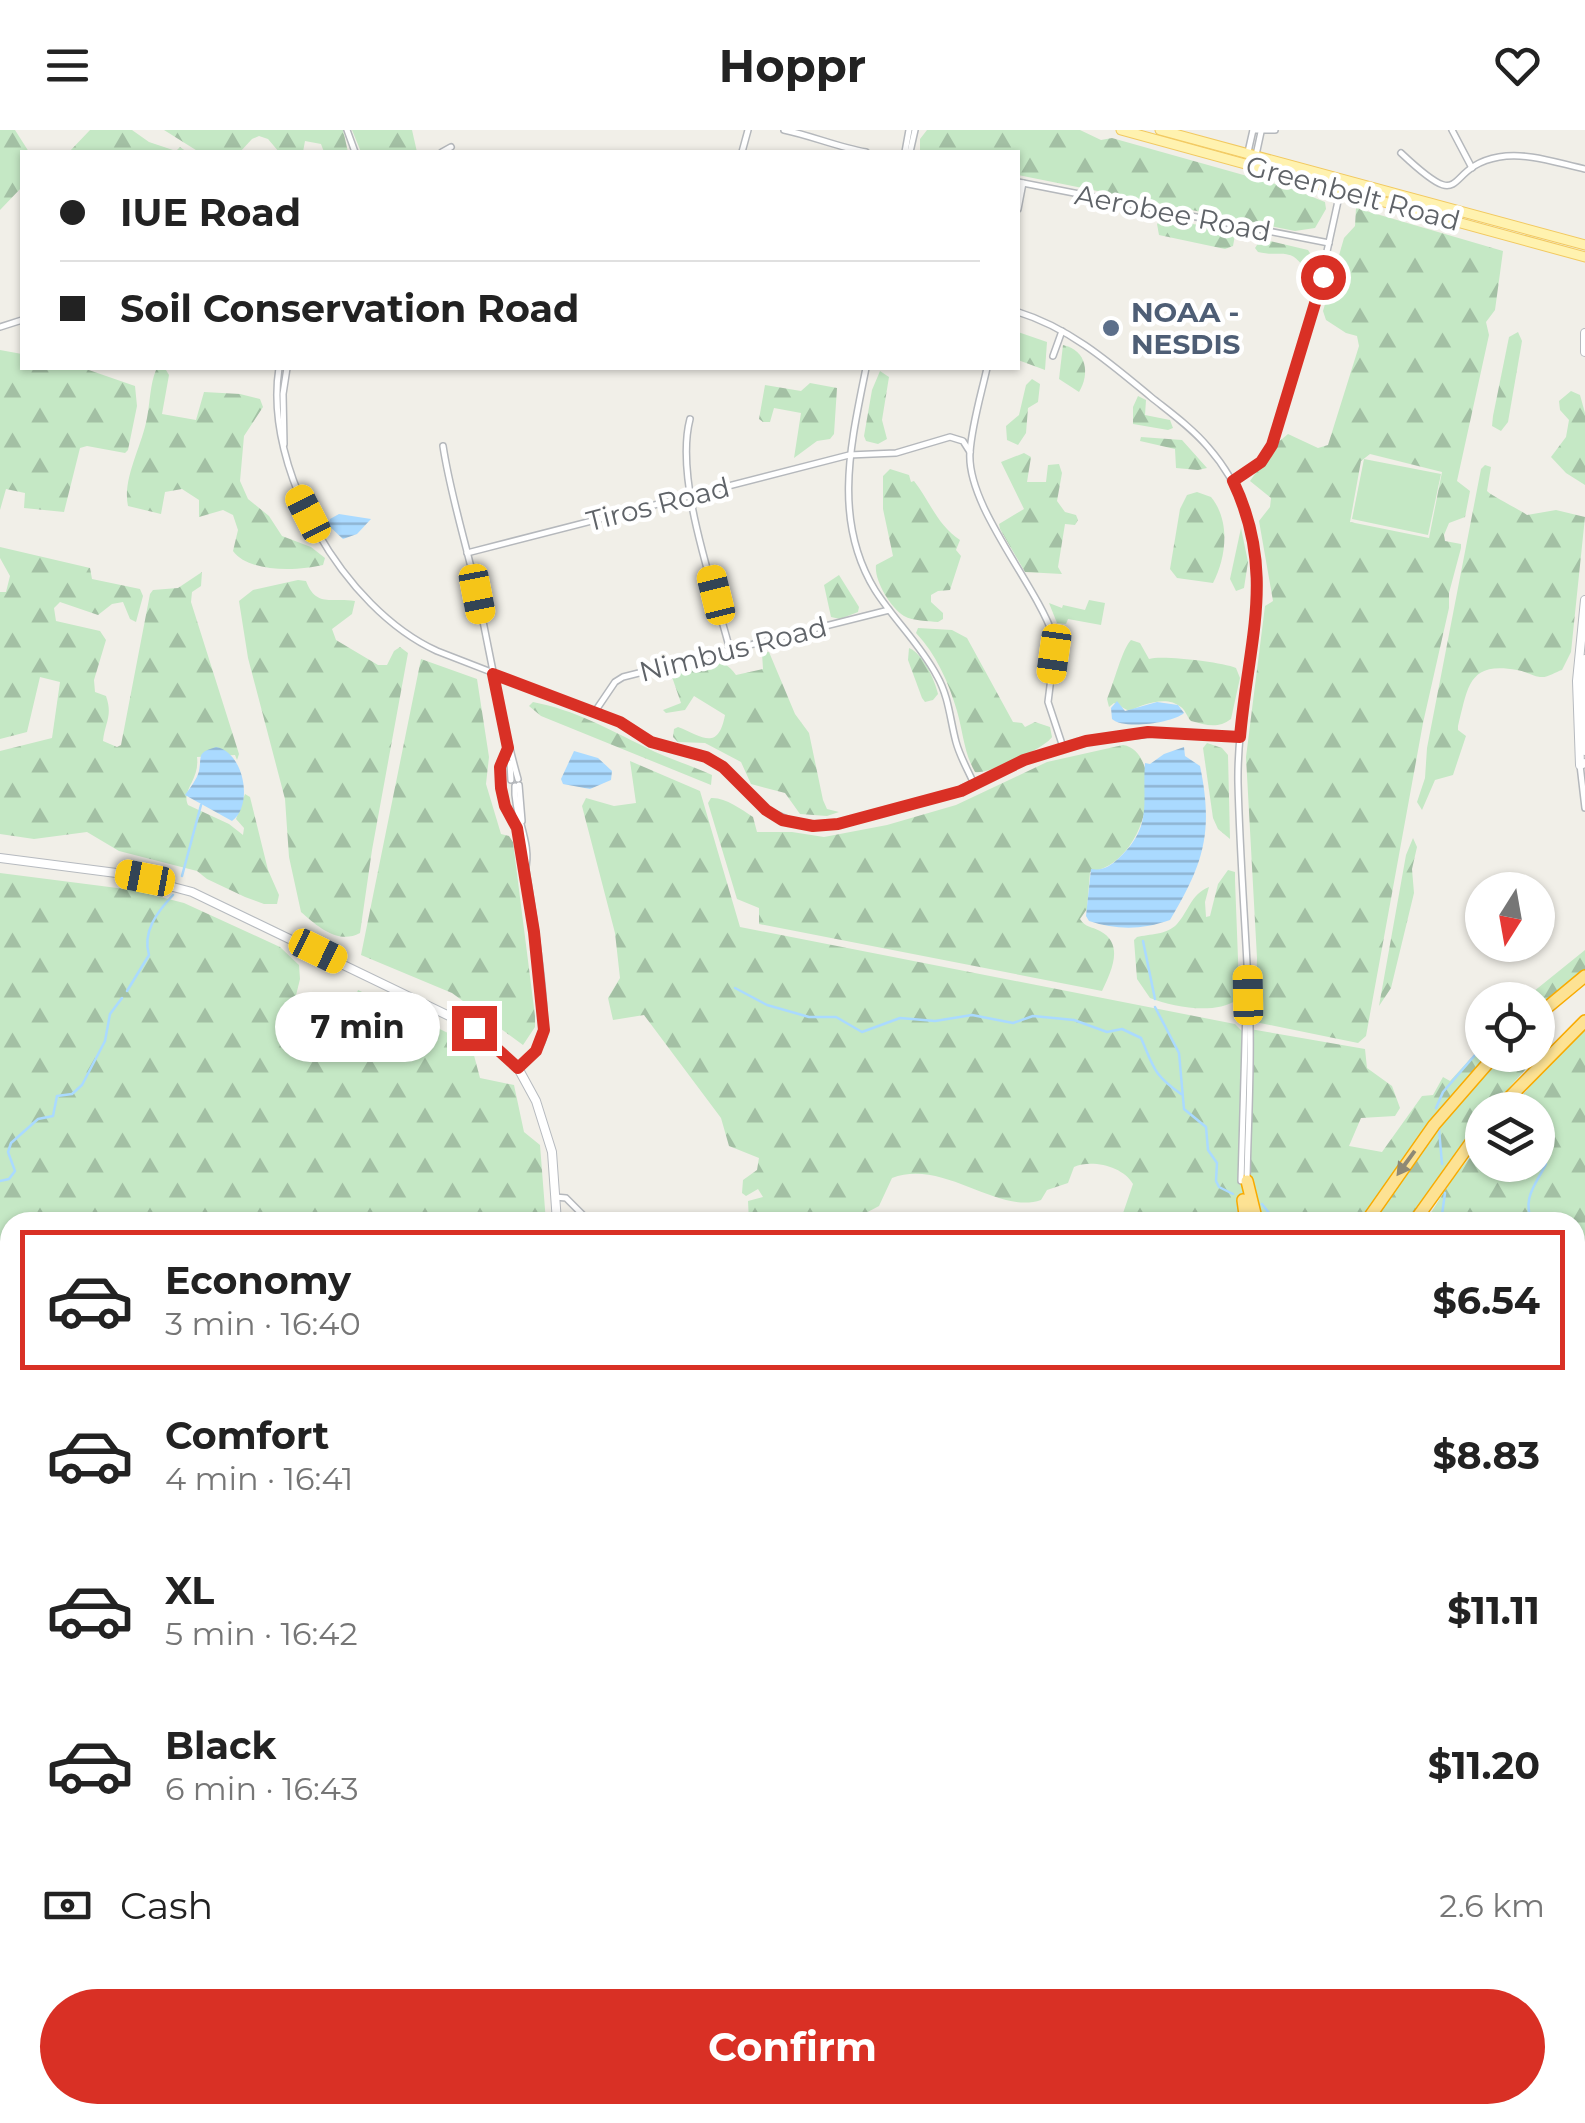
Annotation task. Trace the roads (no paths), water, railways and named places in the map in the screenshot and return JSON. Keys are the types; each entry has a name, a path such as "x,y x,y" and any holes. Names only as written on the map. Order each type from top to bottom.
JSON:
{"highway":[{"path":"1555,1001 1585,976"},
{"path":"1514,1092 1585,1020"},
{"path":"1371,1212 1434,1125 1480,1072"},
{"path":"1422,1212 1465,1151"},
{"path":"1244,1181 1248,1212"}],"main road":[{"name":"Greenbelt Road","path":"1121,130 1585,256"},
{"name":"Greenbelt Road","path":"1160,130 1585,245"},
{"path":"1585,333 1585,352"},
{"path":"1583,758 1578,680 1585,600"},
{"path":"1583,758 1585,659"},
{"path":"0,858 124,874 192,892 458,1019 488,1038 518,1068 545,1122 557,1212"}],"street":[{"path":"784,130 824,138 836,147 854,150"},
{"name":"Greenbelt Road","path":"1256,131 1274,130"},
{"path":"1452,130 1472,168"},
{"path":"1252,154 1256,131"},
{"path":"446,150 451,148"},
{"path":"1400,154 1439,185 1456,184 1487,159 1516,154 1585,169"},
{"name":"Aerobee Road","path":"1020,183 1329,244"},
{"path":"1233,481 1261,462 1272,445 1315,306 1340,189"},
{"path":"1020,313 1092,349 1193,432 1233,481 1251,527 1258,572 1257,605 1240,737 1239,796 1248,995 1244,1181"},
{"path":"0,327 20,320"},
{"path":"1053,356 1062,331"},
{"path":"279,370 276,408 290,476 308,514 371,606 410,638 620,722 651,742 714,761 774,816 801,825 838,824 950,794 1062,747 1148,732 1240,737"},
{"path":"284,452 287,370"},
{"path":"866,370 849,455 847,502 853,536 867,576 941,683 958,750 974,784"},
{"path":"987,370 970,452 973,476 1053,635 1048,702 1062,747"},
{"path":"690,419 685,466 690,495 730,650"},
{"name":"Tiros Road","path":"467,553 849,455 896,453 950,437 964,441 970,452"},
{"path":"443,446 451,499 467,553 523,809 521,829"},
{"name":"Nimbus Road","path":"594,712 618,679 889,610"},
{"path":"508,748 500,767 501,788 517,828 544,1030 536,1051 518,1068"},
{"path":"1583,758 1585,808"},
{"path":"515,783 528,856 524,874"},
{"path":"556,1197 567,1198 580,1212"}],"water":[{"path":"339,514 371,519 357,534 343,539 328,525"},
{"path":"1117,701 1125,711 1157,702 1178,705 1184,713 1159,722 1126,724 1112,719 1111,708"},
{"path":"216,747 233,758 243,780 243,803 232,821 185,795 198,774 202,755"},
{"path":"1184,747 1185,756 1200,766 1206,811 1203,848 1191,882 1170,920 1139,927 1089,921 1086,916 1091,869 1106,867 1119,858 1141,825 1145,763"},
{"path":"574,751 598,758 612,771 611,780 590,789 563,784 561,779"}],"waterway":[{"path":"182,876 201,805"},
{"path":"127,991 149,955 152,923 173,895"},
{"path":"1143,941 1155,999"},
{"path":"735,988 767,1005 809,1017 836,1017 862,1032 900,1018 935,1021 972,1015 1013,1023 1033,1016 1074,1020 1107,1032 1122,1029 1141,1038 1155,1070 1181,1094"},
{"path":"0,1181 9,1179 15,1171 8,1152 11,1143 38,1119 53,1116 57,1096 72,1094 82,1085 105,1041 110,1014 122,998"},
{"path":"1155,1007 1179,1053 1184,1109 1206,1127 1208,1150 1217,1163 1216,1181 1233,1194"},
{"path":"1436,1108 1443,1092 1465,1067"},
{"path":"1439,1129 1442,1164"},
{"path":"1529,1212 1536,1182"},
{"path":"1442,1212 1445,1193"},
{"path":"1262,1204 1268,1212"}],"place":[{"name":"NOAA - NESDIS","path":"1111,328"}]}
